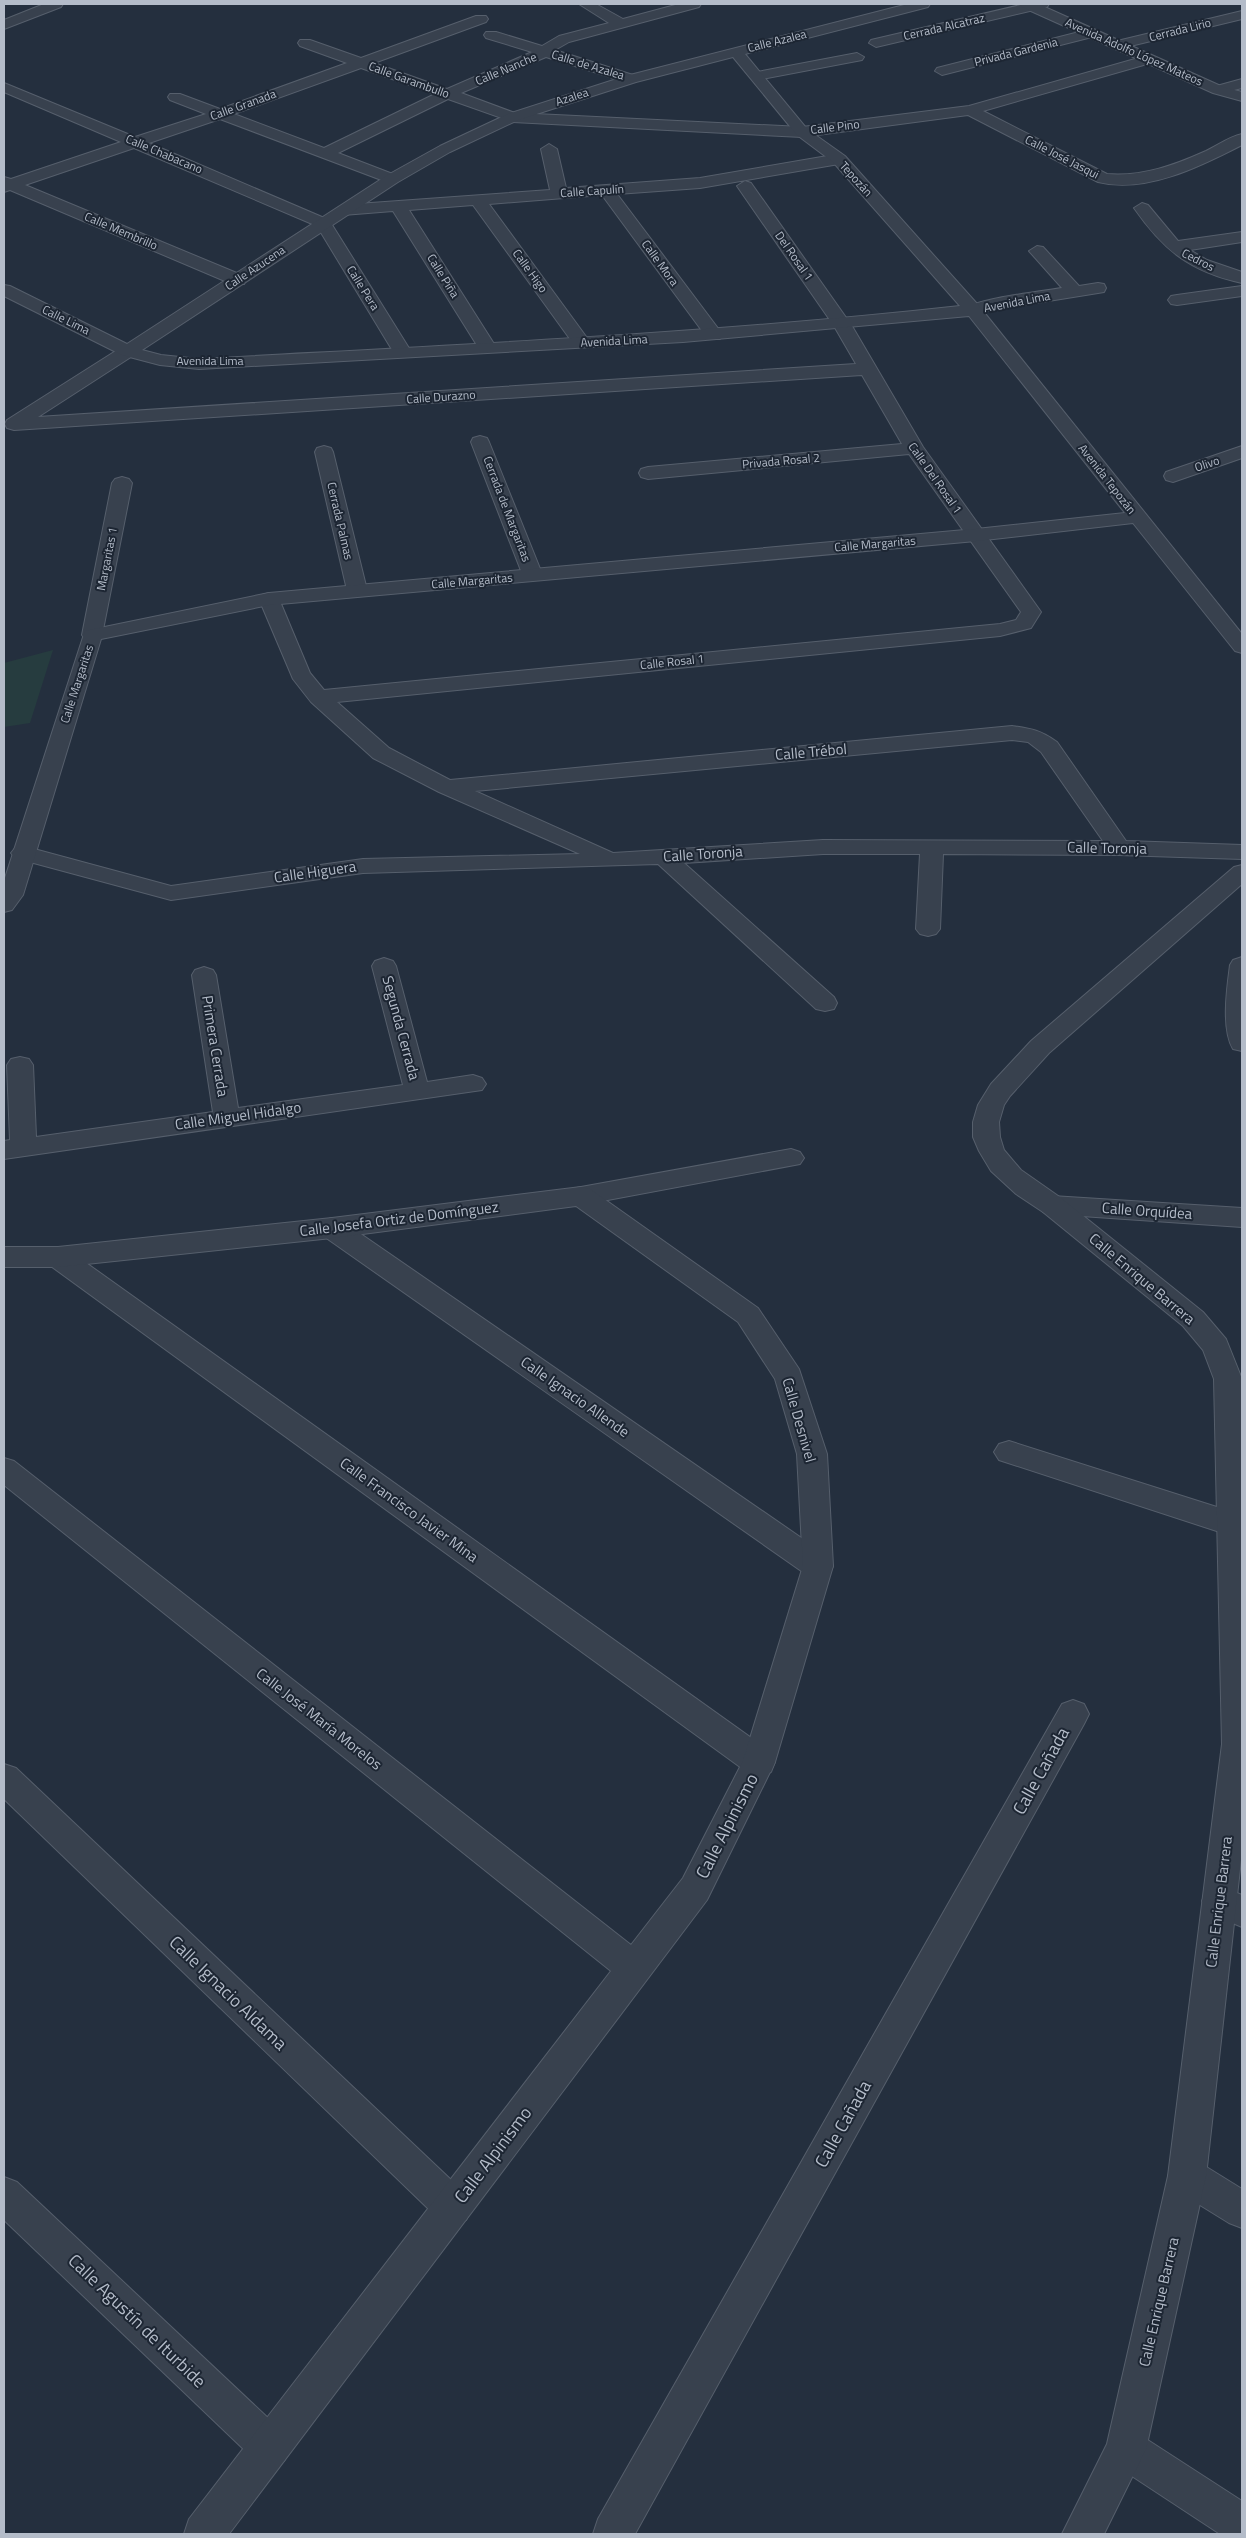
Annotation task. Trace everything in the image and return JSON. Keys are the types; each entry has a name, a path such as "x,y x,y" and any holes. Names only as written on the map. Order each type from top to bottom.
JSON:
{"street":[{"path":"4,24 56,4"},
{"path":"586,4 622,24"},
{"name":"Calle Nanche","path":"324,154 447,94 545,52 552,45 564,39 694,4"},
{"name":"Calle Azalea","path":"631,79 923,4"},
{"name":"Avenida Adolfo López Mateos","path":"1034,5 1091,33 1218,90 1242,97"},
{"name":"Cerrada Alcatraz","path":"876,43 1034,5"},
{"name":"Cerrada Lirio","path":"1118,45 1242,15"},
{"name":"Calle Granada","path":"6,185 220,114 481,19"},
{"name":"Privada Gardenia","path":"942,71 1091,33"},
{"name":"Calle de Azalea","path":"491,35 631,79"},
{"name":"Calle Garambullo","path":"305,43 513,117"},
{"name":"Tepozán","path":"735,51 802,132 839,159 973,310"},
{"path":"757,76 857,57"},
{"name":"Calle Pino","path":"513,117 802,132 970,110 1149,59"},
{"name":"Azalea","path":"513,117 631,79"},
{"path":"1218,90 1242,83"},
{"name":"Calle Chabacano","path":"4,87 323,223"},
{"path":"175,97 392,179"},
{"name":"Calle José Jasqui","path":"970,110 1104,179 1118,181 1133,180 1202,160 1242,139"},
{"name":"Calle Azucena","path":"9,427 392,179 445,149 513,117"},
{"path":"549,149 559,194"},
{"name":"Calle Capulín","path":"343,210 700,183 839,159"},
{"name":"Calle Membrillo","path":"6,185 238,280"},
{"name":"Del Rosal 1","path":"745,186 842,326"},
{"name":"Calle Mora","path":"606,190 714,335"},
{"name":"Calle Higo","path":"478,200 581,342"},
{"name":"Calle Piña","path":"398,206 487,347"},
{"name":"Cedros","path":"1142,208 1174,247 1201,264 1242,278"},
{"name":"Calle Pera","path":"323,223 403,353"},
{"path":"1174,247 1242,237"},
{"path":"1037,251 1074,291"},
{"name":"Avenida Lima","path":"128,351 160,360 199,364 714,335 842,326 973,310 989,305 1098,288"},
{"name":"Calle Lima","path":"4,290 128,351"},
{"path":"1176,300 1242,291"},
{"name":"Avenida Tepozán","path":"973,310 1242,647"},
{"name":"Calle Del Rosal 1","path":"842,326 914,448 1031,612 1024,624"},
{"name":"Calle Durazno","path":"9,427 867,370"},
{"name":"Cerrada de Margaritas","path":"480,442 533,576"},
{"name":"Privada Rosal 2","path":"648,473 914,448"},
{"name":"Cerrada Palmas","path":"324,452 356,590"},
{"name":"Olivo","path":"1173,476 1242,452"},
{"name":"Margaritas 1","path":"92,635 122,483"},
{"name":"Calle Margaritas","path":"4,905 10,895 24,853 92,635 269,599 976,535 1137,517"},
{"name":"Calle Toronja","path":"269,599 300,675 319,697 381,753 447,787 612,860 823,846 1118,848 1242,868"},
{"name":"Calle Rosal 1","path":"319,697 1000,630 1024,624"},
{"name":"Calle Trébol","path":"447,787 1012,733 1034,736 1049,747 1118,848"},
{"path":"928,929 932,847"},
{"name":"Calle Higuera","path":"24,853 171,893 363,866 612,860"},
{"path":"663,856 825,1002"},
{"name":"Calle Enrique Barrera","path":"1082,2534 1126,2449 1187,2176 1231,1907 1240,1744 1228,1379 1216,1346 1193,1319 1052,1205 1027,1190 994,1159 985,1132 991,1105 1020,1068 1040,1047 1242,868"},
{"path":"1242,965 1237,996 1238,1022 1242,1043"},
{"name":"Segunda Cerrada","path":"384,966 417,1090"},
{"name":"Primera Cerrada","path":"204,975 227,1117"},
{"path":"13,1149 20,1065"},
{"name":"Calle Miguel Hidalgo","path":"13,1149 417,1090 472,1084"},
{"name":"Calle Josefa Ortiz de Domínguez","path":"4,1257 58,1257 332,1228 581,1196 791,1158"},
{"name":"Calle Desnivel","path":"581,1196 748,1315 790,1377 812,1454 818,1566 760,1762"},
{"name":"Calle Orquídea","path":"1052,1205 1242,1218"},
{"name":"Calle Ignacio Allende","path":"332,1228 818,1566"},
{"name":"Calle Francisco Javier Mina","path":"58,1257 760,1762"},
{"path":"1009,1452 1232,1524"},
{"name":"Calle José María Morelos","path":"4,1469 635,1969"},
{"name":"Calle Cañada","path":"613,2534 1073,1714"},
{"name":"Calle Alpinismo","path":"204,2534 695,1889 760,1762"},
{"name":"Calle Ignacio Aldama","path":"4,1778 453,2207"},
{"path":"1187,2176 1242,2210"},
{"name":"Calle Agustín de Iturbide","path":"4,2195 270,2447"},
{"path":"1126,2449 1242,2525"}],"green space":[{"path":"53,650 30,723 4,727 4,663"}]}
